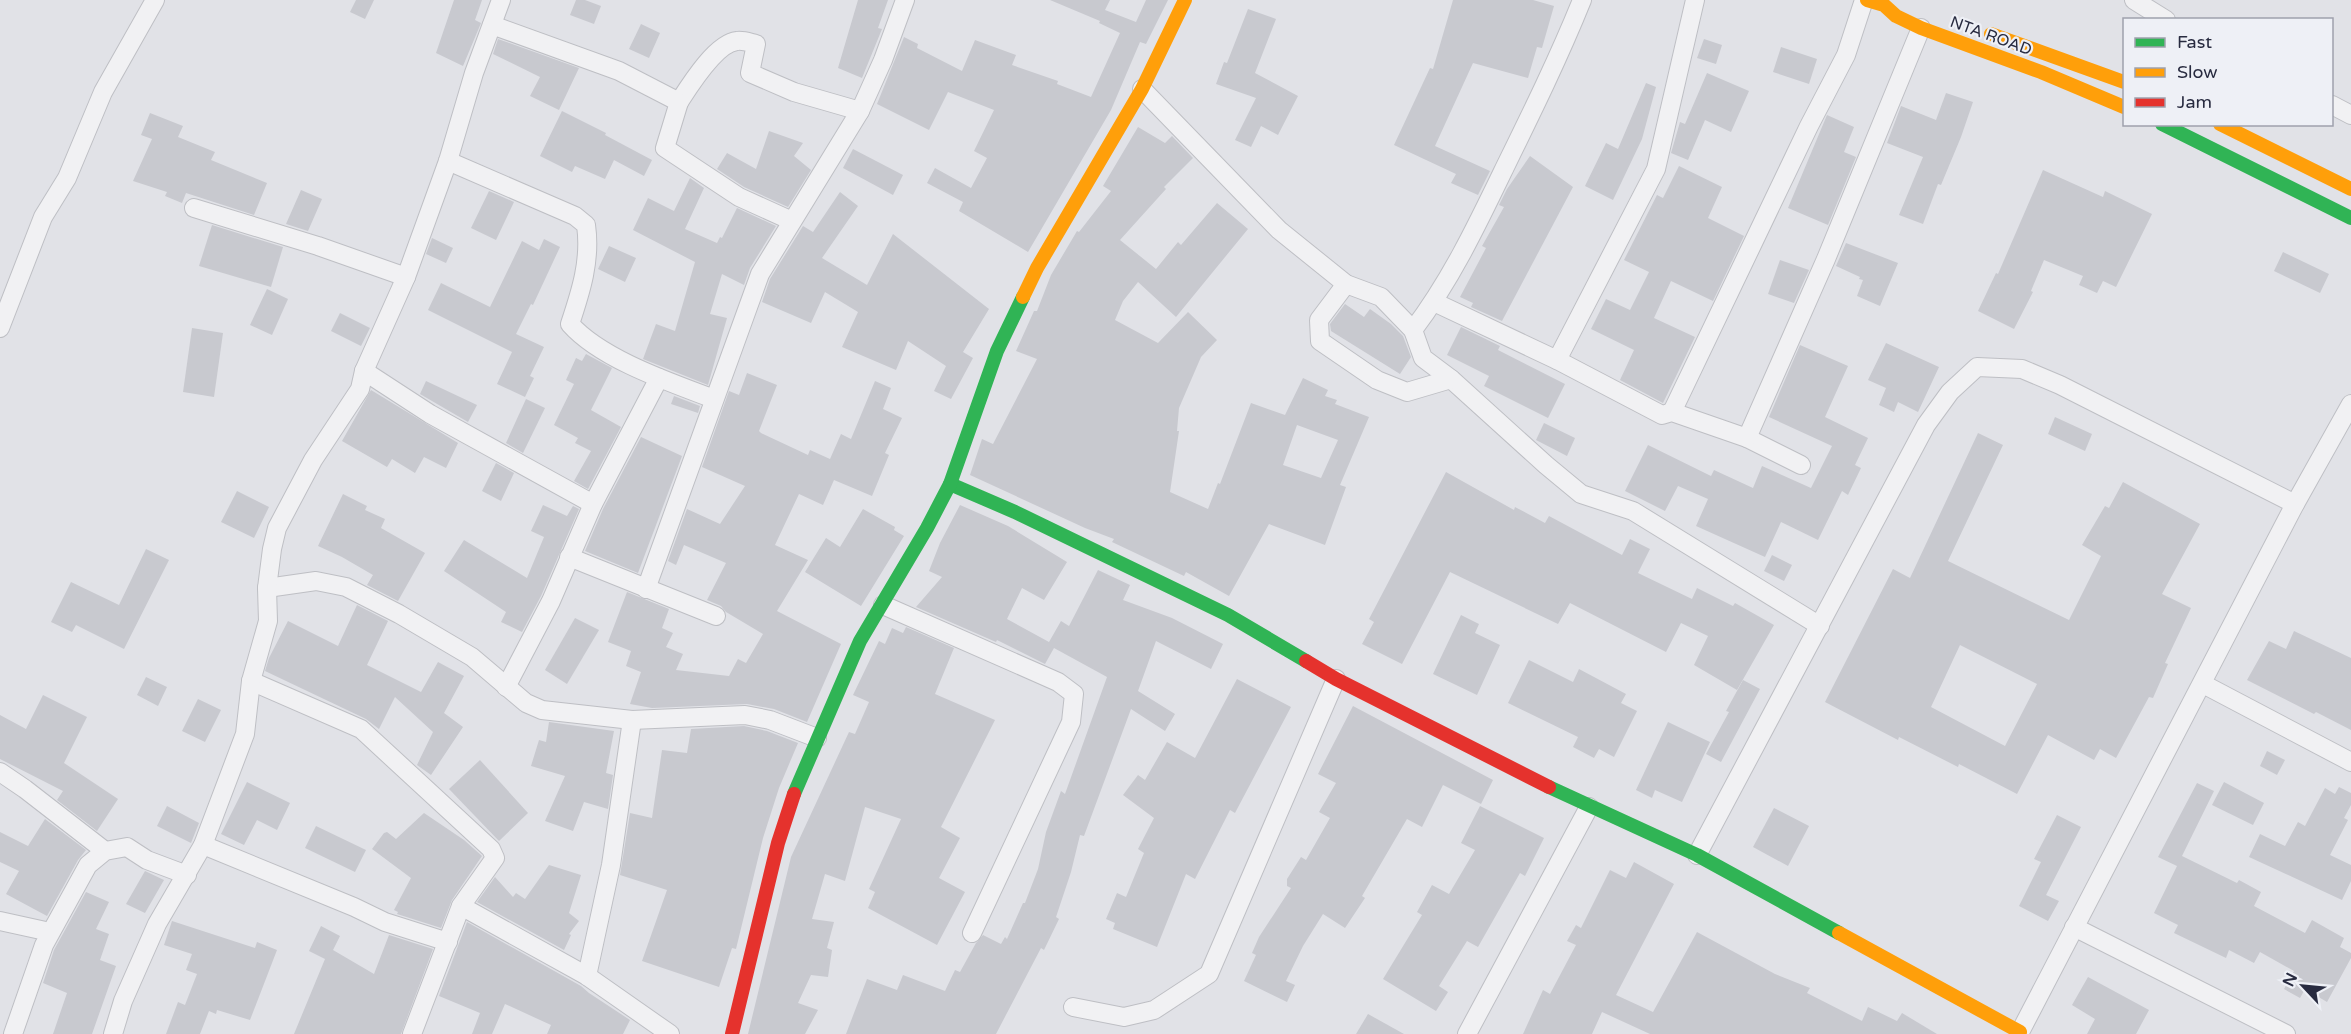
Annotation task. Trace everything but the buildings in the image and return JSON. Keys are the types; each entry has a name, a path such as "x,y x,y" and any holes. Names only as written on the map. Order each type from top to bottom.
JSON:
{"street":[{"path":"0,328 43,217 68,178 103,92 155,0"},
{"path":"113,1034 123,1001 157,924 203,845 246,734 251,681 268,621 267,588 277,528 313,460 360,388 364,371 406,277 448,161 474,74 501,0"},
{"path":"646,589 760,274 860,111 883,60 904,0"},
{"path":"732,1034 778,843 794,793 817,738 860,641 883,605 950,484 997,351 1037,268 1142,89 1185,0"},
{"path":"1413,330 1434,302 1483,211 1565,41 1582,0"},
{"path":"1557,360 1656,169 1695,0"},
{"path":"1672,412 1809,126 1846,55 1865,0 1884,5 1899,3"},
{"path":"2134,0 2163,18"},
{"name":"NTA ROAD","path":"1884,5 1896,16 1921,28 2041,72 2123,107"},
{"path":"492,25 619,71 679,102"},
{"path":"1747,438 1826,259 1921,28"},
{"name":"NTA ROAD","path":"1982,30 2123,82"},
{"path":"792,221 739,197 665,147 679,102 708,60 736,41 756,44 750,73 794,92 860,111"},
{"path":"1142,89 1279,230 1346,284 1381,297 1413,330 1423,358 1451,379 1581,494 1633,511 1821,626"},
{"path":"2333,106 2351,115"},
{"path":"2166,126 2351,218"},
{"path":"2224,126 2351,189"},
{"path":"448,161 575,216 586,225 588,239 584,284 570,324 583,339 594,345 659,378 714,399"},
{"path":"194,208 329,250 406,277"},
{"path":"1346,284 1319,320 1320,341 1377,380 1407,392 1451,379"},
{"path":"1434,302 1557,360 1662,415 1672,412 1747,438 1801,465"},
{"path":"1697,855 1821,626 1926,425 1950,392 1977,366 2022,369 2060,385 2295,504"},
{"path":"364,371 430,414 593,504"},
{"path":"506,687 551,601 593,504 659,378"},
{"path":"950,484 1016,512 1227,615 1336,679 1589,807 1697,855 2020,1033 2295,504 2351,404"},
{"path":"569,557 716,616"},
{"path":"267,588 316,581 346,587 399,614 472,657 526,703 542,710 632,720 744,715 770,720 817,738"},
{"path":"883,605 1058,682 1074,694 1071,722 972,933"},
{"path":"1073,1007 1124,1017 1154,1010 1209,974 1336,679"},
{"path":"251,681 360,729 491,849 495,858 461,906 412,1034"},
{"path":"2203,684 2351,762"},
{"path":"587,976 611,865 632,720"},
{"path":"0,772 105,851"},
{"path":"1467,1034 1589,807"},
{"path":"203,845 385,922 448,942"},
{"path":"13,1034 50,932 88,865 105,851 127,847 147,860 187,874"},
{"path":"461,906 587,976 670,1034"},
{"path":"0,921 50,932"},
{"path":"2074,927 2286,1034"}],"traffic: fast":[{"path":"2166,126 2351,218"},
{"path":"794,794 860,641 927,528 950,484 997,351 1023,297"},
{"path":"950,484 1015,512 1228,615 1306,661"},
{"path":"1549,787 1697,855 1839,933"}],"traffic: slow":[{"path":"1023,297 1037,268 1142,89 1185,0"},
{"path":"1867,0 1884,5 1896,16 1921,28 2041,72 2123,107"},
{"path":"1991,34 2123,82"},
{"path":"2224,126 2351,189"},
{"path":"1839,933 2020,1032"}],"traffic: jam":[{"path":"1306,661 1336,679 1549,787"},
{"path":"732,1034 778,843 794,794"}]}
